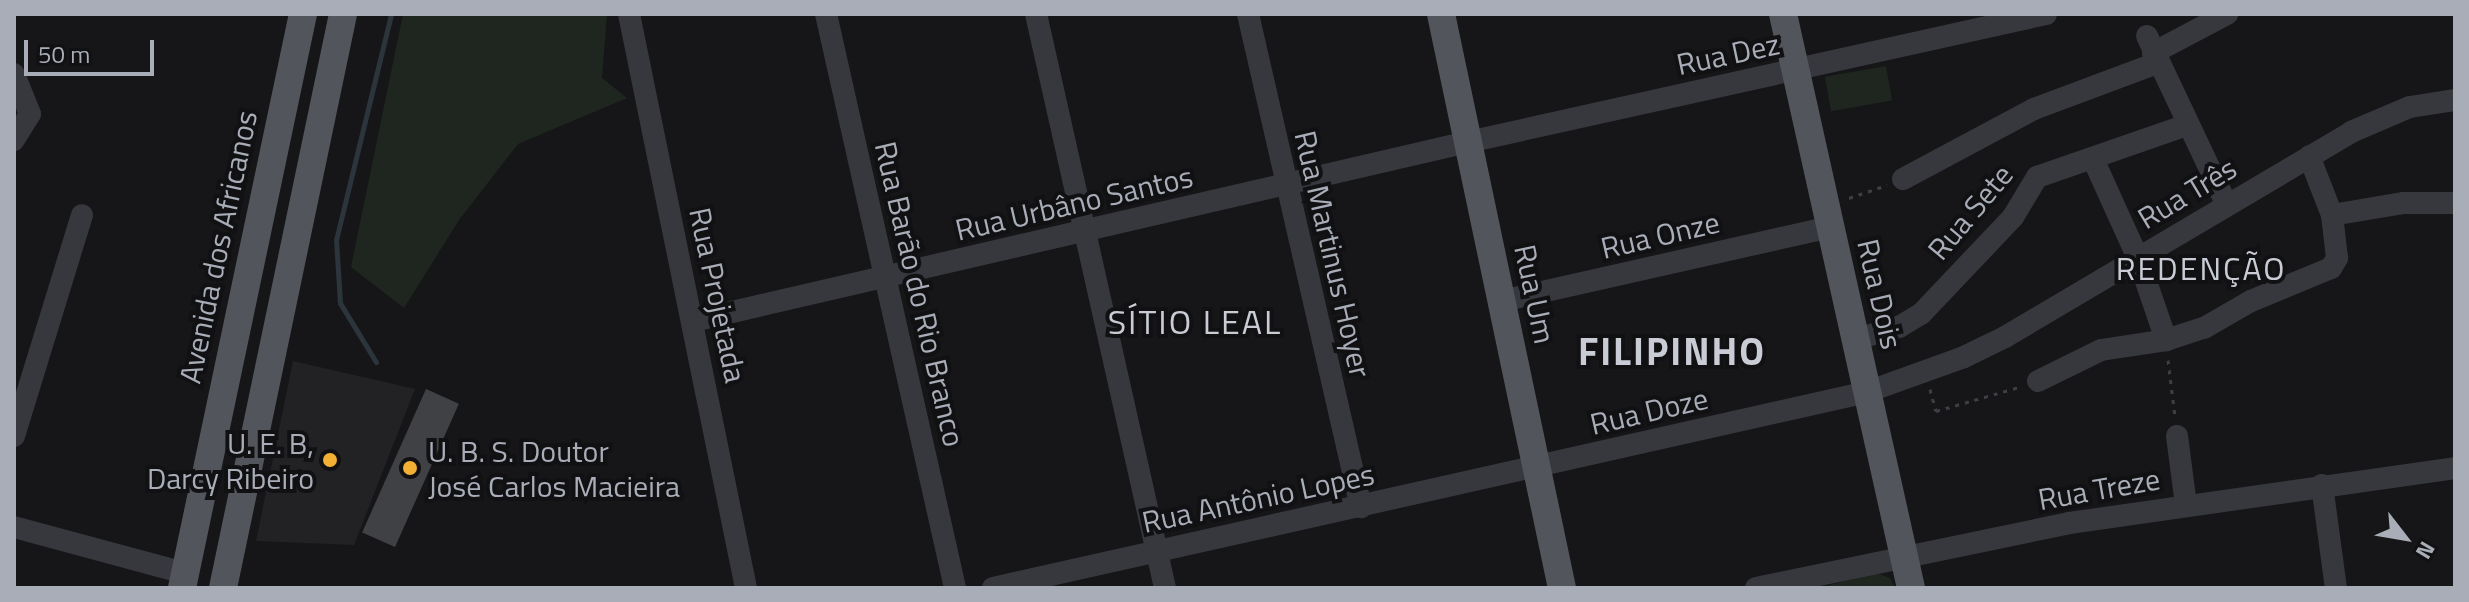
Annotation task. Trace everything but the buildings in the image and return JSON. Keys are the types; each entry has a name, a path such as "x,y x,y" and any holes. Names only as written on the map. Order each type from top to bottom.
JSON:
{"main road":[{"name":"Avenida dos Africanos","path":"183,581 303,14"},
{"path":"225,575 343,14"},
{"name":"Rua Um","path":"1441,14 1562,588"},
{"name":"Rua Dois","path":"1783,14 1911,588"},
{"path":"271,165 273,186 256,272 266,288 284,293"},
{"path":"205,469 203,549 225,575"}],"street":[{"name":"Rua Projetada","path":"629,14 746,588"},
{"name":"Rua Barão do Rio Branco","path":"826,14 955,588"},
{"path":"1036,14 1165,588"},
{"name":"Rua Martinus Hoyer","path":"1248,14 1361,507"},
{"name":"Rua Dez","path":"1468,142 2046,14"},
{"path":"1903,179 2034,109 2227,14"},
{"path":"2152,51 2226,203"},
{"path":"14,74 30,114 14,140"},
{"name":"Rua Três","path":"1867,392 2005,337 2226,203 2387,115 2410,107 2455,100"},
{"name":"Rua Sete","path":"1856,339 1899,327 1921,314 2013,217 2037,177 2187,125"},
{"name":"Rua Urbâno Santos","path":"693,321 1468,142"},
{"path":"2038,381 2101,350 2166,340 2204,328 2251,301 2331,268 2337,258 2332,215 2309,156"},
{"path":"2093,159 2138,258 2166,340"},
{"path":"2332,215 2404,203 2455,203"},
{"path":"14,436 82,215"},
{"name":"Rua Onze","path":"1502,301 1828,217"},
{"name":"Rua Doze","path":"1537,467 1867,392"},
{"path":"2177,436 2186,505"},
{"name":"Rua Antônio Lopes","path":"993,588 1537,467"},
{"name":"Rua Treze","path":"1756,588 2069,523 2455,468"},
{"path":"2322,485 2336,588"},
{"path":"14,527 183,581"}],"path":[{"path":"1828,217 1903,179"},
{"path":"2166,340 2177,436"},
{"path":"1925,371 1936,411 2038,381"}],"shaded area":[{"path":"403,14 607,14 602,78 627,98 518,144 459,220 404,308 351,267"},
{"path":"1886,66 1892,100 1831,111 1825,77"},
{"name":"U. E. B, Darcy Ribeiro","path":"293,361 415,389 354,545 256,541"},
{"path":"1876,573 1890,578 1895,588 1819,588"}],"waterway":[{"path":"376,362 340,303 336,240 391,14"}],"place":[{"name":"U. E. B, Darcy Ribeiro","path":"330,460"},
{"name":"U. B. S. Doutor José Carlos Macieira","path":"410,468"}],"district":[{"name":"REDENÇÃO","path":"2201,268"},
{"name":"SÍTIO LEAL","path":"1195,322"},
{"name":"FILIPINHO","path":"1672,352"}]}
